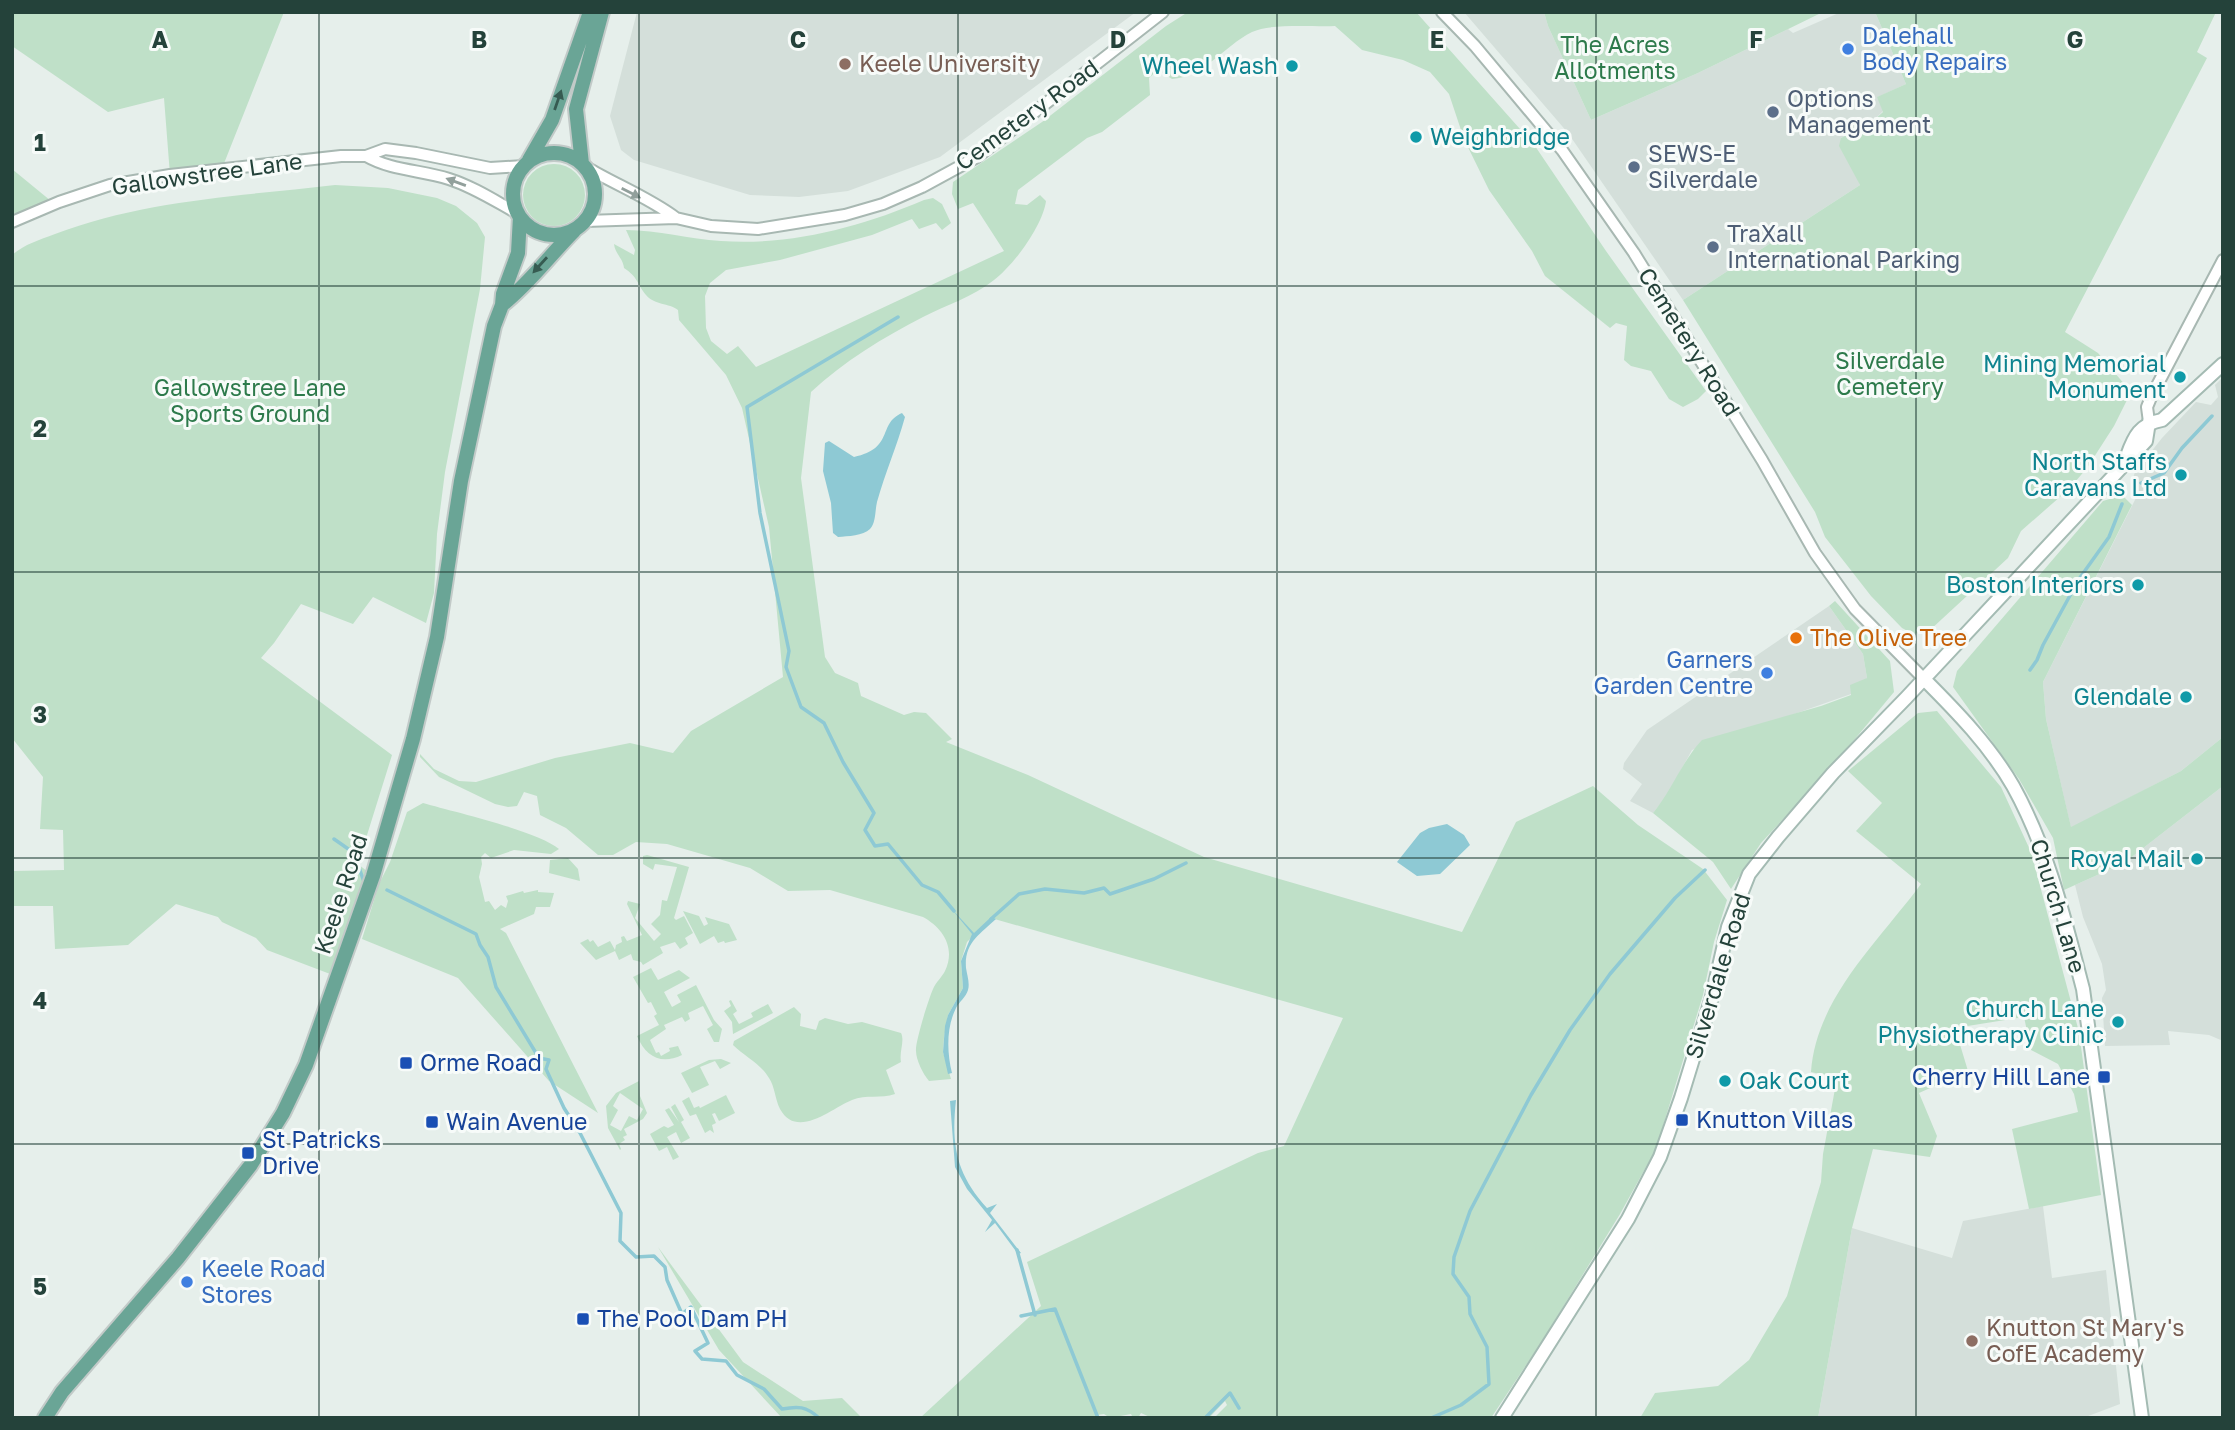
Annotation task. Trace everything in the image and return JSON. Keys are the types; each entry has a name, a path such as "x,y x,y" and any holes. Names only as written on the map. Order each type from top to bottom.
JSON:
{"main road":[{"path":"590,12 552,120 518,174 513,189 519,215 533,230 548,235 565,234 583,223 593,206 595,190 584,165 576,109 602,12"},
{"path":"526,163 542,154 558,153 573,157 584,165"},
{"name":"Keele Road","path":"45,1418 62,1392 178,1258 236,1185 283,1113 306,1065 373,876 413,739 437,637 461,481 494,326 518,253 519,215"},
{"name":"Keele Road","path":"502,305 583,223"},
{"path":"2149,422 2162,420 2223,364"},
{"name":"Silverdale Road","path":"1502,1418 1628,1219 1660,1157 1712,997 1728,927 1749,874 1833,773 2124,463 2137,432 2149,422"},
{"name":"Church Lane","path":"1924,679 1990,752 2012,785 2039,839 2057,895 2083,989 2142,1418"}],"street":[{"name":"Cemetery Road","path":"583,223 676,218 711,226 758,229 845,215 883,204 922,187 977,157 1163,12"},
{"name":"Cemetery Road","path":"1442,12 1475,46 1562,150 1634,253 1762,460 1815,553 1855,609 1924,679"},
{"name":"Gallowstree Lane","path":"12,222 59,202 110,185 170,175 341,156 366,156 385,149 490,168 526,163"},
{"name":"Gallowstree Lane","path":"366,156 380,164 447,178 466,185 519,215"},
{"name":"Cemetery Road","path":"584,165 622,188 659,205 676,218"},
{"path":"2149,422 2147,407 2152,395 2223,260"}],"shaded area":[{"name":"Keele University","path":"637,12 1136,12 940,157 848,191 799,197 750,195 634,160 621,150 610,116"},
{"path":"1464,12 1544,12 1591,120 1698,73 1788,29 1793,33 1841,12 1875,12 1906,84 1878,97 1883,111 1873,121 1841,138 1860,185 1683,300 1568,133"},
{"path":"2223,377 2223,737 2181,771 2071,828 2046,719 2043,682 2139,492 2131,484 2135,472 2196,402 2211,405 2218,397 2215,385"},
{"path":"1829,606 1863,654 1867,678 1851,694 1692,750 1666,797 1653,813 1630,801 1642,784 1623,769 1624,763 1647,730"},
{"path":"2223,786 2223,1041 2209,1035 2168,1031 2170,1045 2105,1046 2102,998 2106,990 2102,964 2083,917 2075,885 2124,863"},
{"name":"Knutton St Mary's CofE Academy","path":"2043,1206 2052,1278 2106,1270 2120,1404 2083,1418 1818,1418 1852,1228 1952,1258 1963,1221"}],"green space":[{"path":"12,12 284,12 221,171 170,175 164,98 108,112 12,46"},
{"path":"1188,12 1416,12 1535,146 1706,391 1683,407 1669,399 1651,371 1631,366 1624,360 1627,326 1616,323 1610,328 1545,276 1532,251 1489,190 1464,139 1449,94 1430,72 1403,60 1362,50 1335,26 1281,26 1260,29 1242,38 1194,73 1172,79 1158,70 1149,78 1150,95 1018,190 1015,204 1027,205 1040,195 1046,201 1034,233 1002,273 986,286 923,317 850,360 811,392 801,478 825,657 835,673 858,683 861,696 904,715 926,713 952,739 946,742 1028,775 1204,857 1462,932 1516,822 1593,786 1638,825 1703,869 1727,900 1714,942 1703,995 1656,1149 1620,1214 1544,1338 1491,1418 1214,1418 1227,1405 1225,1401 1209,1418 1152,1418 1141,1413 1138,1418 1133,1418 1131,1414 1110,1418 1104,1414 1097,1415 1098,1418 920,1418 1041,1306 1027,1262 1258,1153 1284,1146 1343,1018 991,918 967,942 961,961 963,988 948,1015 944,1038 943,1052 951,1079 929,1081 916,1055 916,1046 931,994 945,971 949,954 942,933 923,917 830,890 788,891 750,868 667,844 636,842 613,855 598,855 566,828 540,815 537,796 524,792 517,806 495,804 439,777 420,757 420,754 434,769 459,781 476,782 555,758 630,743 673,753 691,731 783,677 769,527 742,408 726,375 679,320 678,310 649,298 624,268 614,244 634,255 635,250 626,230 721,241 773,241 850,226 933,198 942,204 951,223 942,230 936,223 919,229 912,219 872,235 780,260 726,270 710,283 705,296 706,328 711,341 727,354 738,346 756,367 1004,251 973,203 958,209 952,194 953,182 1042,122"},
{"name":"The Acres Allotments","path":"1544,12 1823,12 1698,73 1591,120"},
{"name":"Silverdale Cemetery","path":"1875,12 2216,12 2197,52 2207,58 2065,332 2098,353 2131,392 2114,426 2087,468 2069,489 2021,531 2008,558 1929,631 1913,634 1902,628 1871,596 1825,537 1815,512 1683,300 1860,185 1839,146 1841,138 1873,121 1883,112 1877,97 1906,84"},
{"path":"548,164 560,164 576,173 583,183 583,207 576,217 560,226 548,226 537,221 528,212 523,201 523,189 528,178 537,169"},
{"path":"12,169 51,201 17,214 12,212"},
{"name":"Gallowstree Lane Sports Ground","path":"335,185 388,188 437,198 456,206 477,223 485,237 480,289 445,472 437,534 434,593 426,623 373,597 353,624 301,604 261,658 392,755 358,864 373,876 338,977 267,950 256,938 222,922 218,917 176,904 128,945 55,949 53,906 12,906 12,871 64,870 63,830 40,829 43,777 12,738 12,255 43,238 88,223 158,206"},
{"path":"2122,495 2132,505 2043,682 2046,719 2071,827 2181,771 2223,737 2223,786 2124,863 2064,890 2053,838 2019,779 1953,687 1957,671 2103,501"},
{"path":"1835,601 1890,661 1894,692 1835,763 1761,843 1731,889 1713,862 1653,813 1702,740 1851,695 1850,685 1867,678 1863,654 1829,606"},
{"path":"1937,711 2001,787 2031,852 2079,1032 2101,1195 2029,1209 2012,1129 2078,1112 2074,1094 2058,1064 2031,1050 2024,1017 1955,1028 1968,1071 1919,1093 1937,1136 1930,1157 1873,1149 1852,1228 1818,1418 1640,1418 1655,1393 1718,1386 1749,1360 1787,1296 1821,1182 1823,1154 1837,1078 1811,1072 1815,1045 1824,1019 1852,972 1921,884 1856,831 1882,803 1848,771 1918,713"},
{"path":"423,803 533,835 559,849 551,854 514,850 491,858 485,853 481,857 479,877 485,902 489,901 495,910 501,905 506,908 506,896 523,891 554,893 550,907 536,907 534,914 500,929 506,933 598,1113 549,1081 458,978 362,939 379,884 390,862 407,812"},
{"path":"643,856 689,867 674,918 676,920 684,916 693,933 685,938 688,944 680,949 675,942 660,947 663,953 643,965 633,960 631,954 619,960 615,951 596,960 580,943 593,940 598,947 610,941 615,950 616,945 622,942 621,937 624,936 627,941 642,935 627,904 628,901 640,904 635,918 654,941 661,934 651,924 660,915 662,900 667,901 677,867 655,864 653,870 643,864"},
{"path":"568,858 578,869 580,881 549,873 550,860"},
{"path":"683,911 699,916 704,926 708,924 705,917 729,924 737,940 718,943 714,936 700,944"},
{"path":"651,968 658,980 679,970 690,978 664,992 672,1007 681,1002 677,995 696,985 714,1020 722,1029 719,1042 714,1042 707,1029 713,1025 703,1006 688,1013 690,1019 685,1022 682,1017 664,1025 666,1029 650,1040 656,1053 659,1052 661,1056 670,1051 669,1048 678,1046 682,1055 661,1059 645,1049 637,1036 659,1025 651,1002 648,1003 633,977"},
{"path":"731,1000 737,1011 733,1014 739,1024 753,1017 751,1013 768,1004 773,1013 733,1034 732,1022 724,1011 731,1006"},
{"path":"794,1007 801,1014 800,1026 816,1030 819,1021 825,1018 848,1024 862,1022 901,1033 901,1062 886,1070 895,1094 857,1098 805,1122 787,1118 780,1109 773,1085 766,1073 733,1045 734,1041"},
{"path":"721,1059 731,1063 720,1069 715,1061 700,1067 709,1085 692,1093 681,1073 709,1060"},
{"path":"639,1081 640,1096 647,1113 643,1119 624,1129 627,1135 619,1144 620,1150 608,1128 606,1106 616,1093","holes":["620,1093 643,1109 637,1120 629,1116 621,1131 610,1125 618,1110 613,1106"]},
{"path":"726,1095 735,1113 719,1121 715,1113 712,1114 716,1123 712,1125 714,1133 710,1130 705,1133 696,1114 690,1116 682,1101 689,1097 694,1108 700,1108"},
{"path":"675,1104 690,1138 681,1143 676,1132 667,1137 679,1157 673,1160 667,1147 659,1151 650,1134 664,1126 668,1128 674,1125 665,1110 669,1108 679,1122 671,1107"},
{"path":"658,1247 743,1362 803,1401 842,1398 862,1418 782,1418 719,1350"}],"water":[{"path":"902,413 905,417 880,491 872,526 859,534 838,537 833,533 831,503 823,471 825,443 829,441 854,457 867,453 881,442 890,423"},
{"path":"1447,824 1464,835 1470,845 1440,874 1417,876 1397,862 1420,833"},
{"path":"950,907 974,933 991,917 996,919 970,945 966,959 969,987 950,1024 948,1049 952,1073 948,1074 943,1052 945,1026 963,988 961,961 972,934"},
{"path":"956,1100 955,1145 962,1171 987,1208 997,1204 990,1213 1021,1253 1018,1254 995,1223 985,1232 992,1220 967,1189 955,1167 950,1101"}],"waterway":[{"path":"898,317 747,407 760,513 789,651 786,667 801,707 824,723 843,762 874,813 865,830 875,846 888,844 922,885 938,892 954,911"},
{"path":"2141,483 2164,473 2182,448 2212,416"},
{"path":"2030,670 2079,579 2109,537 2122,504"},
{"path":"334,839 354,853 364,882"},
{"path":"991,919 1019,894 1045,889 1084,893 1104,888 1110,894 1154,879 1186,863"},
{"path":"1431,1418 1461,1405 1489,1384 1487,1347 1470,1314 1469,1297 1453,1274 1454,1257 1470,1211 1531,1095 1570,1030 1610,974 1675,898 1705,870"},
{"path":"387,890 476,934 488,957 496,987 539,1058 549,1060 546,1069 564,1108 580,1133 621,1213 620,1241 636,1257 654,1256 665,1267 667,1280 682,1314 691,1307 708,1343 695,1351 702,1359 726,1361 737,1375 764,1389 782,1409 802,1408 819,1418"},
{"path":"1017,1250 1035,1315"},
{"path":"1021,1316 1055,1309 1098,1418"},
{"path":"1205,1418 1230,1393 1239,1408"}],"place":[{"name":"Dalehall Body Repairs","path":"1848,49"},
{"name":"Keele University","path":"845,64"},
{"name":"Wheel Wash","path":"1292,66"},
{"name":"Options Management","path":"1773,112"},
{"name":"Weighbridge","path":"1416,137"},
{"name":"SEWS-E Silverdale","path":"1634,167"},
{"name":"TraXall International Parking","path":"1713,247"},
{"name":"Mining Memorial Monument","path":"2180,377"},
{"name":"North Staffs Caravans Ltd","path":"2181,475"},
{"name":"Boston Interiors","path":"2138,585"},
{"name":"The Olive Tree","path":"1796,638"},
{"name":"Garners Garden Centre","path":"1767,673"},
{"name":"Glendale","path":"2186,697"},
{"name":"Royal Mail","path":"2197,859"},
{"name":"Church Lane Physiotherapy Clinic","path":"2118,1022"},
{"name":"Orme Road","path":"406,1063"},
{"name":"Cherry Hill Lane","path":"2104,1077"},
{"name":"Oak Court","path":"1725,1081"},
{"name":"Knutton Villas","path":"1682,1120"},
{"name":"Wain Avenue","path":"432,1122"},
{"name":"St Patricks Drive","path":"248,1153"},
{"name":"Keele Road Stores","path":"187,1282"},
{"name":"The Pool Dam PH","path":"583,1319"},
{"name":"Knutton St Mary's CofE Academy","path":"1972,1341"}]}
